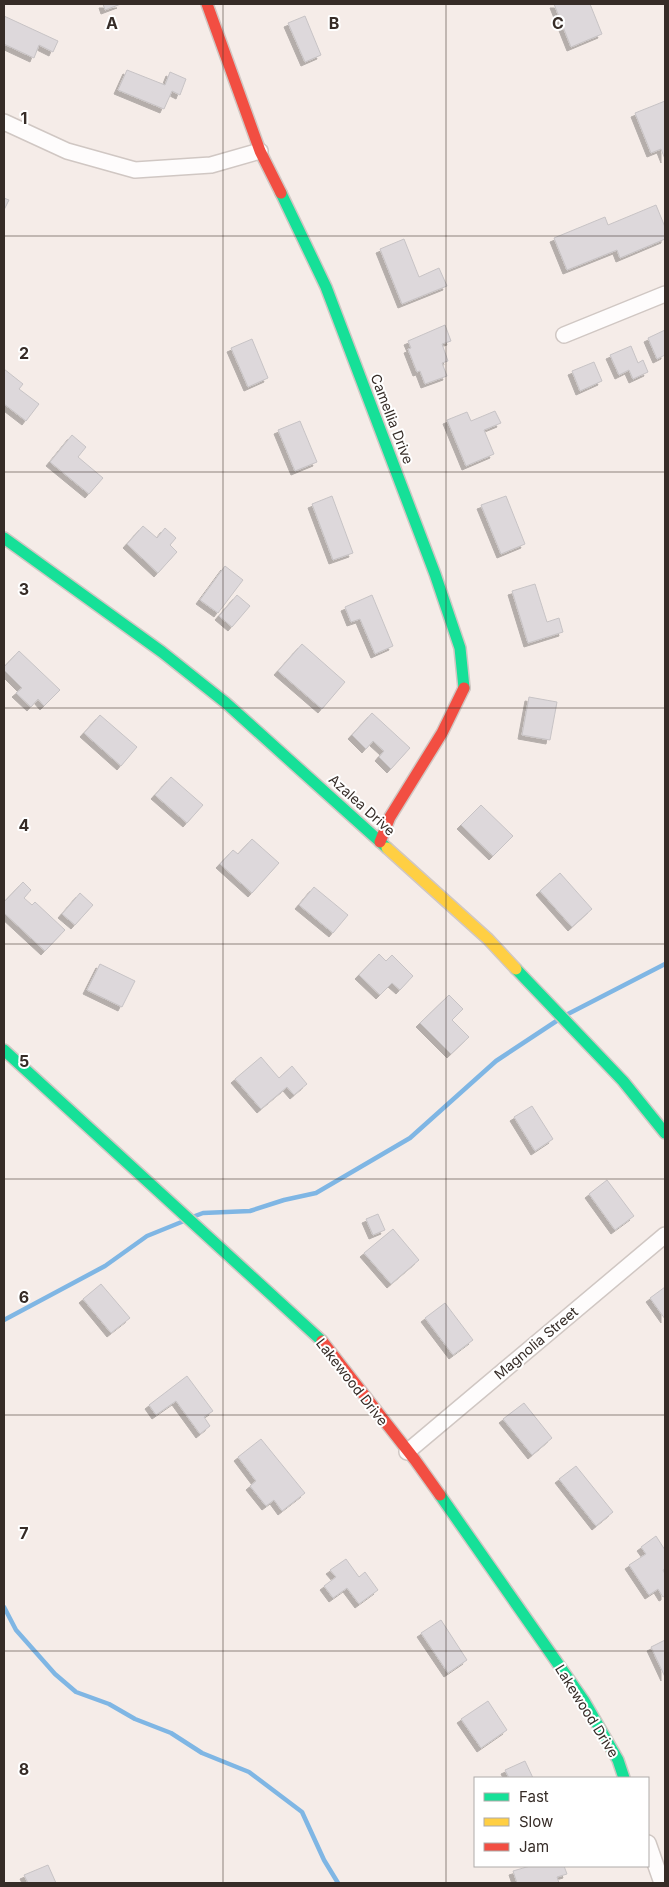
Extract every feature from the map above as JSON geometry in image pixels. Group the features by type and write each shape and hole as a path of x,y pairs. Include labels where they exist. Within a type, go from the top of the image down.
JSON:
{"street":[{"name":"Camellia Drive","path":"207,4 260,151 326,287 435,574 460,648 464,690 442,733 390,817 380,842"},
{"path":"4,122 67,151 135,170 211,165 260,151"},
{"path":"564,335 665,294"},
{"name":"Azalea Drive","path":"4,538 176,663 226,704 488,939 623,1080 665,1133"},
{"name":"Lakewood Drive","path":"4,1050 323,1342 407,1452 584,1701 618,1760 624,1777"},
{"name":"Magnolia Street","path":"407,1452 665,1235"},
{"path":"649,1846 662,1878"}],"building":[{"path":"103,4 121,4 105,10"},
{"path":"554,4 590,4 602,34 571,47"},
{"path":"4,16 58,41 53,52 39,45 34,58 4,44"},
{"path":"305,16 321,55 305,62 288,23"},
{"path":"127,70 165,85 170,72 186,79 180,95 172,91 164,109 118,90"},
{"path":"665,101 665,159 661,149 651,153 635,113"},
{"path":"4,198 9,200 4,210"},
{"path":"656,205 665,227 665,239 620,258 617,250 567,270 554,238 605,217 608,225"},
{"path":"404,239 419,277 439,268 447,286 402,304 380,249"},
{"path":"445,325 451,341 442,344 448,361 442,363 447,376 425,384 420,371 417,372 408,349 411,348 408,341"},
{"path":"665,330 665,355 657,359 648,338"},
{"path":"252,339 268,378 248,387 231,348"},
{"path":"631,346 638,363 643,360 648,372 633,379 629,370 619,375 610,355"},
{"path":"594,362 602,381 580,391 572,371"},
{"path":"4,369 23,384 19,389 39,404 26,421 4,404"},
{"path":"495,411 501,423 484,430 494,454 466,466 447,420 467,412 471,421"},
{"path":"300,421 317,462 295,471 278,430"},
{"path":"72,435 86,447 78,457 103,478 89,494 50,462"},
{"path":"332,496 353,553 333,560 312,504"},
{"path":"506,496 525,544 501,554 481,505"},
{"path":"143,526 157,538 165,528 176,538 170,545 177,552 158,573 127,544"},
{"path":"225,566 243,580 218,613 200,600"},
{"path":"535,584 547,622 559,618 563,632 528,643 512,591"},
{"path":"237,595 250,606 232,627 219,616"},
{"path":"372,595 393,646 375,654 360,619 351,622 345,607"},
{"path":"302,644 345,682 322,709 278,671"},
{"path":"19,651 60,690 44,706 38,699 31,707 16,693 22,688 4,670 4,667"},
{"path":"529,697 557,702 550,740 522,735"},
{"path":"372,713 410,748 391,769 379,757 384,751 373,741 366,749 352,735"},
{"path":"100,715 137,747 121,766 84,733"},
{"path":"171,777 203,805 187,823 155,795"},
{"path":"481,805 513,836 493,856 461,825"},
{"path":"252,839 279,863 252,893 220,864 233,850 238,854"},
{"path":"560,873 592,909 572,927 540,891"},
{"path":"23,882 31,890 24,898 32,905 35,902 65,930 45,951 4,913 4,902"},
{"path":"314,887 348,915 333,933 299,905"},
{"path":"80,893 93,905 75,925 62,914"},
{"path":"379,954 386,961 392,955 413,976 400,990 392,983 380,995 359,975"},
{"path":"100,964 135,981 122,1007 87,990"},
{"path":"449,995 463,1009 452,1020 469,1037 451,1054 420,1023"},
{"path":"261,1057 279,1078 292,1066 307,1084 294,1095 287,1087 261,1109 235,1079"},
{"path":"532,1106 553,1139 535,1151 514,1117"},
{"path":"607,1180 634,1216 615,1230 589,1194"},
{"path":"378,1214 385,1230 373,1235 366,1219"},
{"path":"393,1229 419,1260 391,1284 364,1253"},
{"path":"101,1284 130,1318 111,1333 83,1299"},
{"path":"665,1287 665,1319 650,1298"},
{"path":"445,1303 473,1340 453,1355 425,1318"},
{"path":"187,1376 213,1411 204,1417 210,1426 200,1434 176,1401 156,1415 149,1405"},
{"path":"524,1403 552,1438 532,1455 503,1419"},
{"path":"261,1439 305,1493 282,1511 274,1500 266,1506 250,1486 256,1481 238,1457"},
{"path":"576,1466 613,1512 596,1526 559,1479"},
{"path":"656,1536 665,1550 665,1569 663,1570 665,1574 665,1596 663,1597 658,1589 649,1595 629,1565 646,1554 641,1547"},
{"path":"346,1559 359,1577 365,1572 378,1590 359,1604 347,1588 333,1598 324,1586 336,1577 330,1570"},
{"path":"441,1620 467,1660 448,1673 421,1633"},
{"path":"665,1640 665,1677 651,1647"},
{"path":"488,1701 507,1730 481,1748 461,1719"},
{"path":"525,1761 533,1777 508,1777 505,1770"},
{"path":"48,1865 56,1883 28,1883 24,1875"},
{"path":"527,1867 564,1867 567,1874 557,1877 559,1883 517,1883 513,1871"}],"waterway":[{"path":"566,1015 665,964"},
{"path":"195,1216 203,1213 250,1211 284,1200 316,1193 410,1138 496,1061 558,1020"},
{"path":"4,1320 105,1266 147,1236 184,1221"},
{"path":"4,1607 16,1630 55,1674 76,1692 109,1704 135,1719 171,1733 202,1753 249,1772 302,1812 324,1860 338,1883"}],"traffic: fast":[{"path":"281,193 326,287 435,574 460,648 464,688"},
{"path":"4,538 162,652 226,703 387,848"},
{"path":"516,969 623,1081 665,1133"},
{"path":"4,1050 322,1341"},
{"path":"440,1495 584,1701 618,1760 624,1777"}],"traffic: slow":[{"path":"387,848 488,939 516,969"}],"traffic: jam":[{"path":"207,4 260,151 281,193"},
{"path":"380,842 390,817 442,733 464,688"},
{"path":"322,1341 440,1495"}]}
